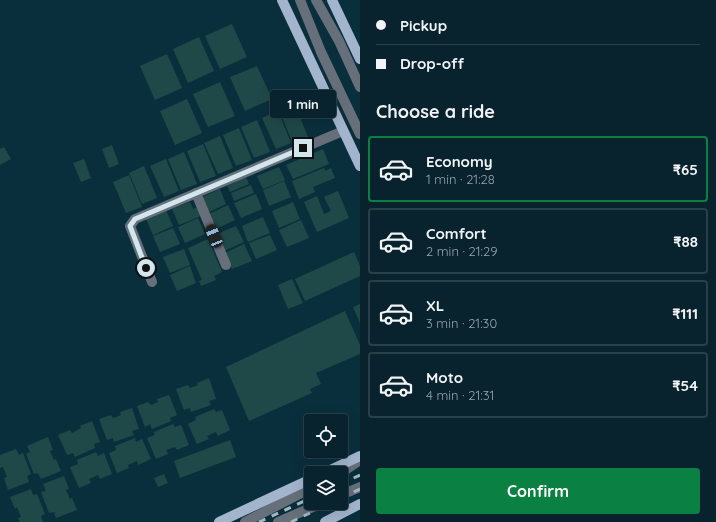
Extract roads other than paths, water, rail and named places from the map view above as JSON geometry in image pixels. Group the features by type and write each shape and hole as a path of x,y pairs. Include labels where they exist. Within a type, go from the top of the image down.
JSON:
{"main road":[{"path":"282,0 360,166"},
{"path":"332,0 360,59"},
{"path":"339,466 360,456"},
{"path":"219,522 304,482"},
{"path":"325,522 360,504"}],"street":[{"path":"300,0 321,52 360,134"},
{"path":"316,0 339,41 360,87"},
{"path":"152,282 130,226 135,219 344,131"},
{"path":"196,193 226,265"},
{"path":"348,468 360,460"},
{"path":"348,492 360,487"},
{"path":"245,522 304,492"},
{"path":"278,522 306,510"}],"railway":[{"path":"348,481 360,475"},
{"path":"348,495 360,489"},
{"path":"259,522 304,501"},
{"path":"291,522 316,510"}]}
